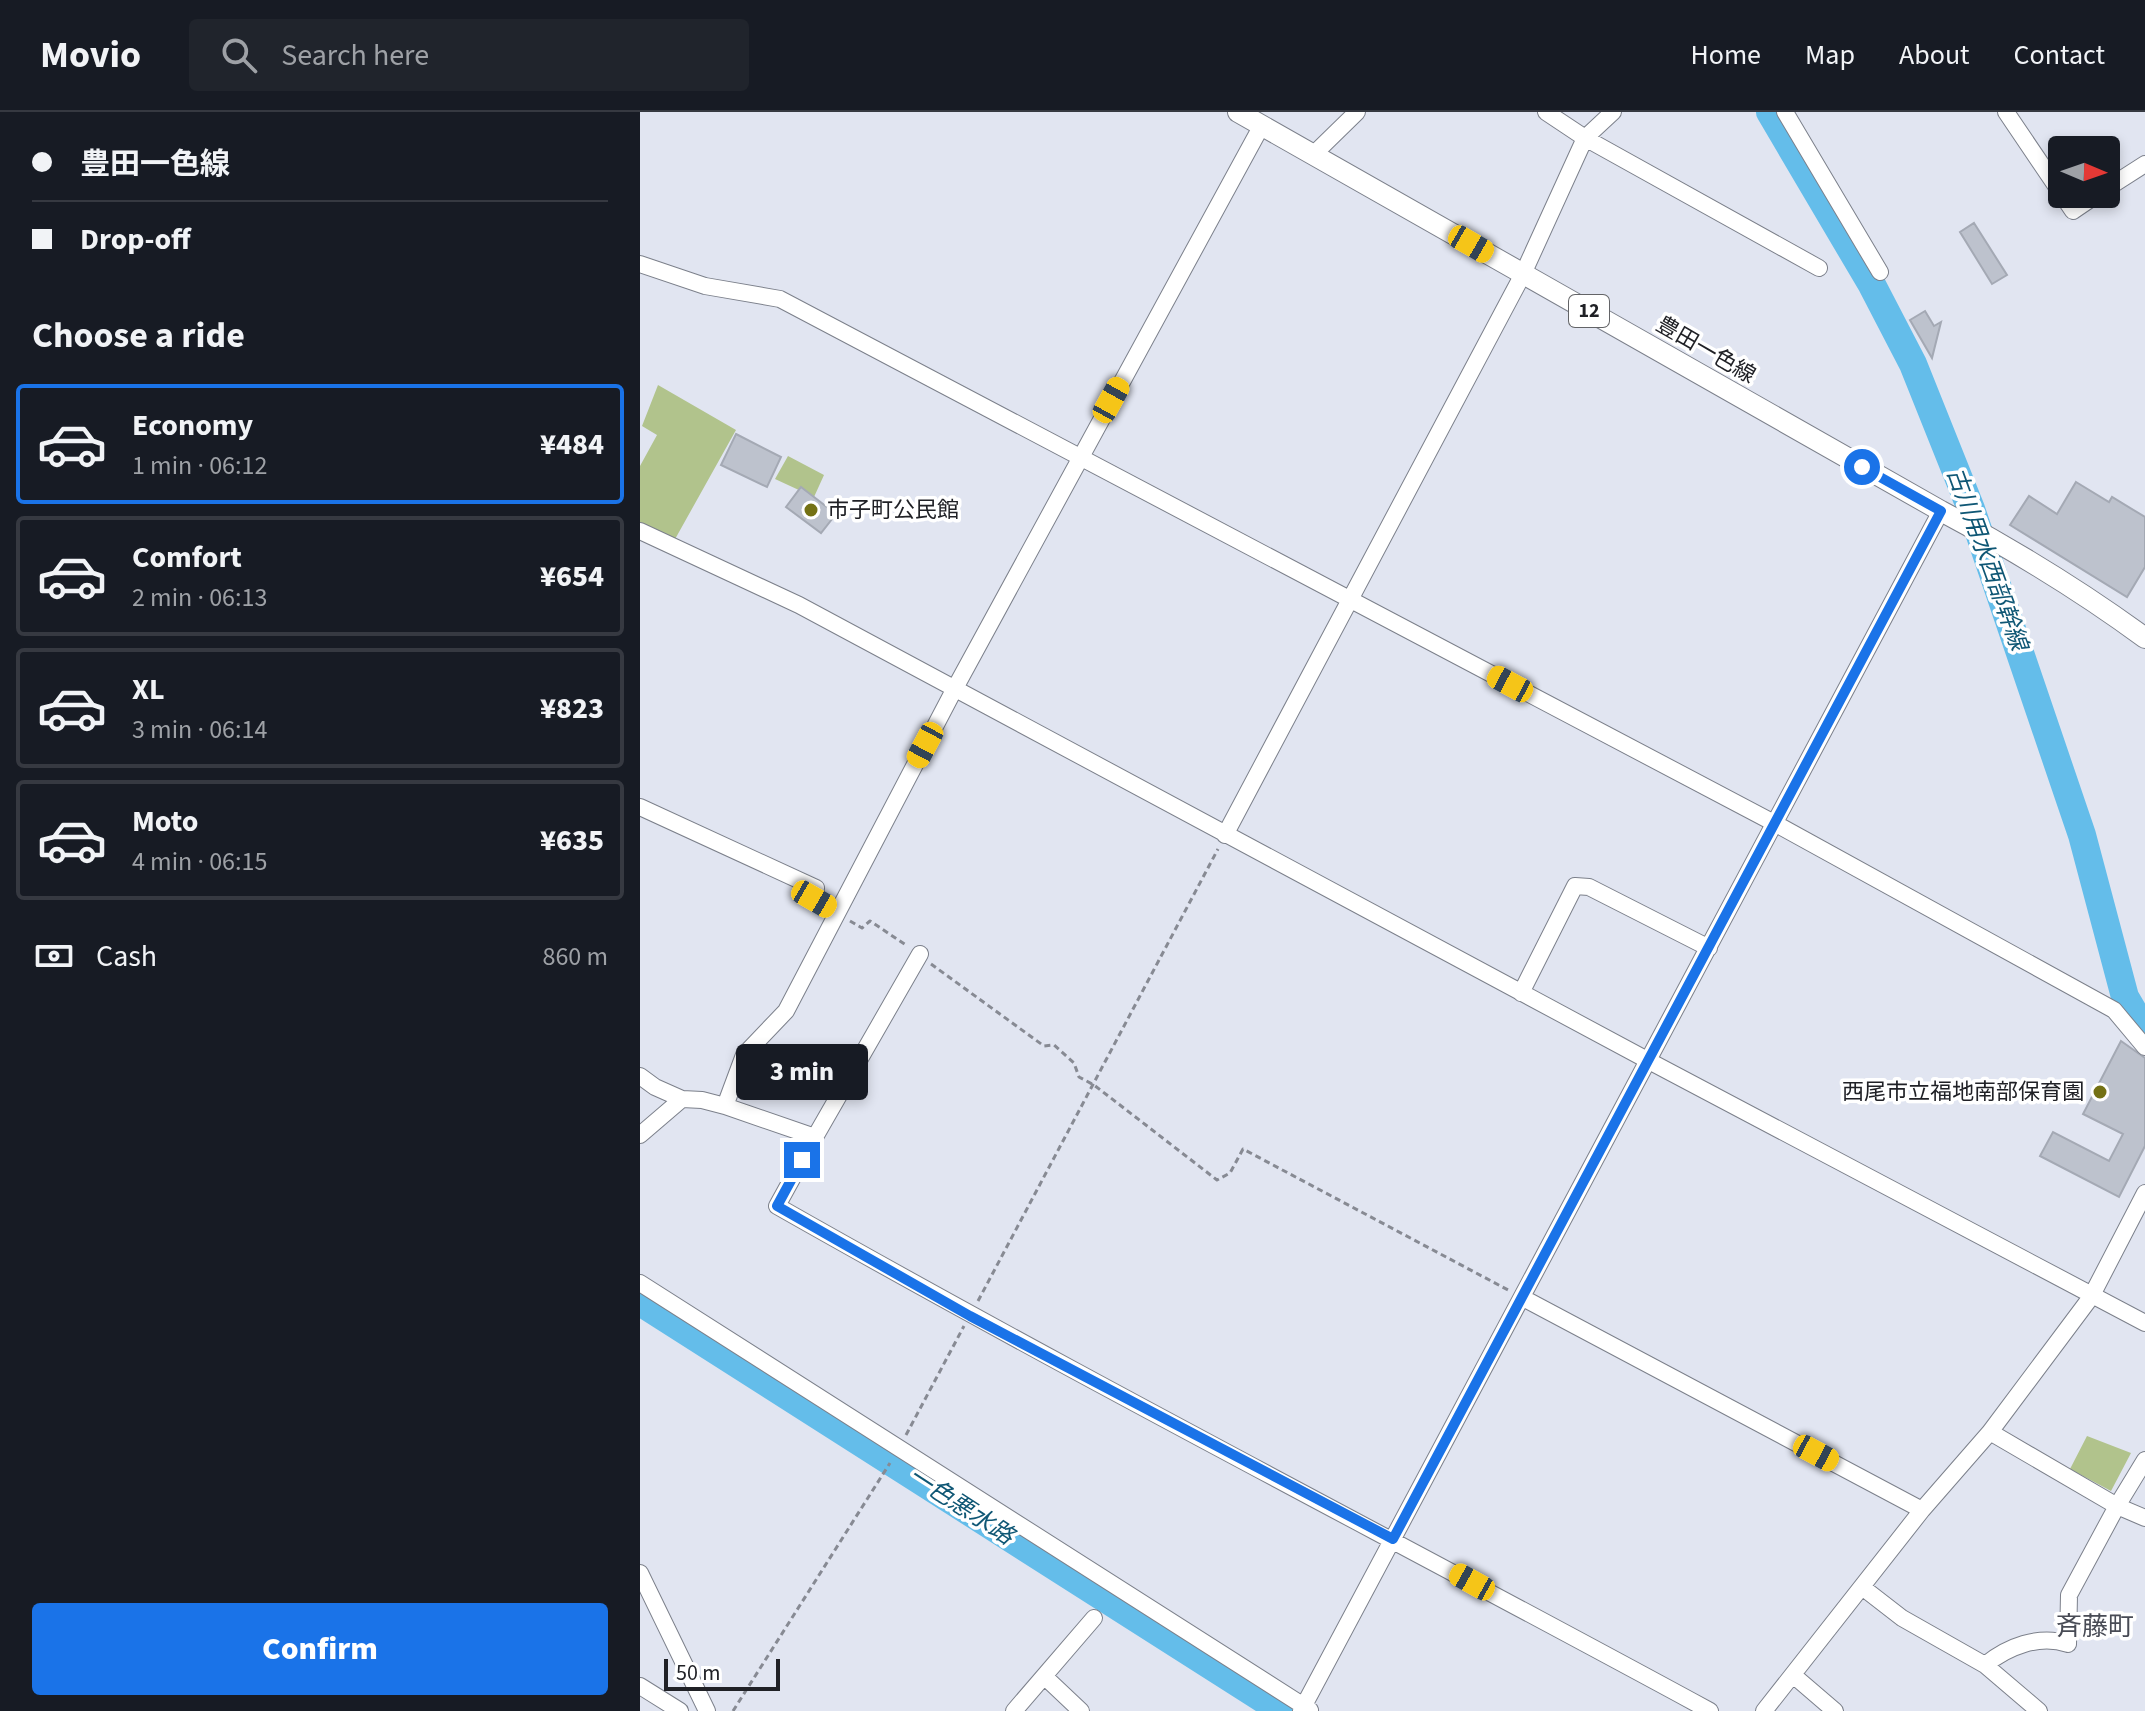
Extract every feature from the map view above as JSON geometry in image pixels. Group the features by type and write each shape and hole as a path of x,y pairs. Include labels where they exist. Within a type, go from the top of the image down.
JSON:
{"main road":[{"name":"豊田一色線","path":"1238,112 2015,551 2101,605 2145,638"}],"street":[{"path":"1314,154 1357,112"},
{"path":"1546,112 1585,138 1819,268"},
{"path":"1225,835 1523,274 1585,138 1613,112"},
{"path":"1785,112 1880,272"},
{"path":"2006,112 2048,174"},
{"path":"725,1106 744,1055 786,1011 954,690 1262,125"},
{"path":"2120,180 2145,164"},
{"path":"640,264 705,286 780,299 1776,824 2114,1010 2145,1047"},
{"path":"640,1283 1306,1709 1393,1539 1941,511"},
{"path":"640,531 799,605 1521,993 2145,1323"},
{"path":"640,807 816,888 814,899 836,912"},
{"path":"1521,993 1575,886 1589,887 1709,948"},
{"path":"920,954 777,1206 970,1316 1393,1539 1710,1711"},
{"path":"640,1076 655,1087 682,1099 725,1106 815,1137"},
{"path":"640,1135 682,1099"},
{"path":"1764,1711 1922,1510 1990,1432 2091,1297 2145,1193"},
{"path":"1523,1298 1922,1510"},
{"path":"1990,1432 2117,1506 2145,1518"},
{"path":"1985,1665 2001,1652 2021,1645 2054,1641 2068,1644 2069,1595 2145,1460"},
{"path":"640,1573 707,1711"},
{"path":"1862,1587 1902,1618 1985,1665 2039,1711"},
{"path":"1014,1711 1094,1618"},
{"path":"1793,1675 1835,1711"},
{"path":"1045,1677 1081,1711"},
{"path":"640,1686 680,1711"}],"path":[{"path":"733,1711 899,1449 1225,835"},
{"path":"836,912 862,928 870,921 1044,1046 1054,1045 1074,1063 1079,1077 1094,1085 1217,1180 1230,1173 1243,1149 1523,1298"}],"green space":[{"path":"658,385 736,430 674,541 640,526 640,466 657,435 642,426"},
{"path":"788,456 824,475 814,497 775,479"},
{"path":"2087,1436 2131,1453 2111,1491 2070,1469"}],"building":[{"path":"1974,223 2007,275 1992,284 1960,232"},
{"path":"1925,311 1934,326 1941,322 1932,358 1910,320"},
{"path":"736,434 781,457 767,487 721,465"},
{"path":"2076,482 2109,502 2112,497 2145,517 2145,567 2127,597 2010,525 2029,496 2057,514"},
{"name":"市子町公民館","path":"801,487 836,514 821,533 786,507"},
{"path":"2121,1041 2145,1058 2145,1146 2119,1197 2040,1156 2053,1132 2109,1161 2123,1134 2083,1114"}],"waterway":[{"name":"古川用水西部幹線","path":"1770,112 1872,285 1913,364 1971,509 2082,835 2125,997 2145,1031"},
{"name":"一色悪水路","path":"640,1302 1282,1711"}],"place":[{"name":"市子町公民館","path":"811,510"},
{"name":"西尾市立福地南部保育園","path":"2100,1092"}],"district":[{"name":"斉藤町","path":"2095,1626"}],"route":[{"path":"802,1160 777,1206 970,1316 1393,1539 1941,511 1862,467"}]}
